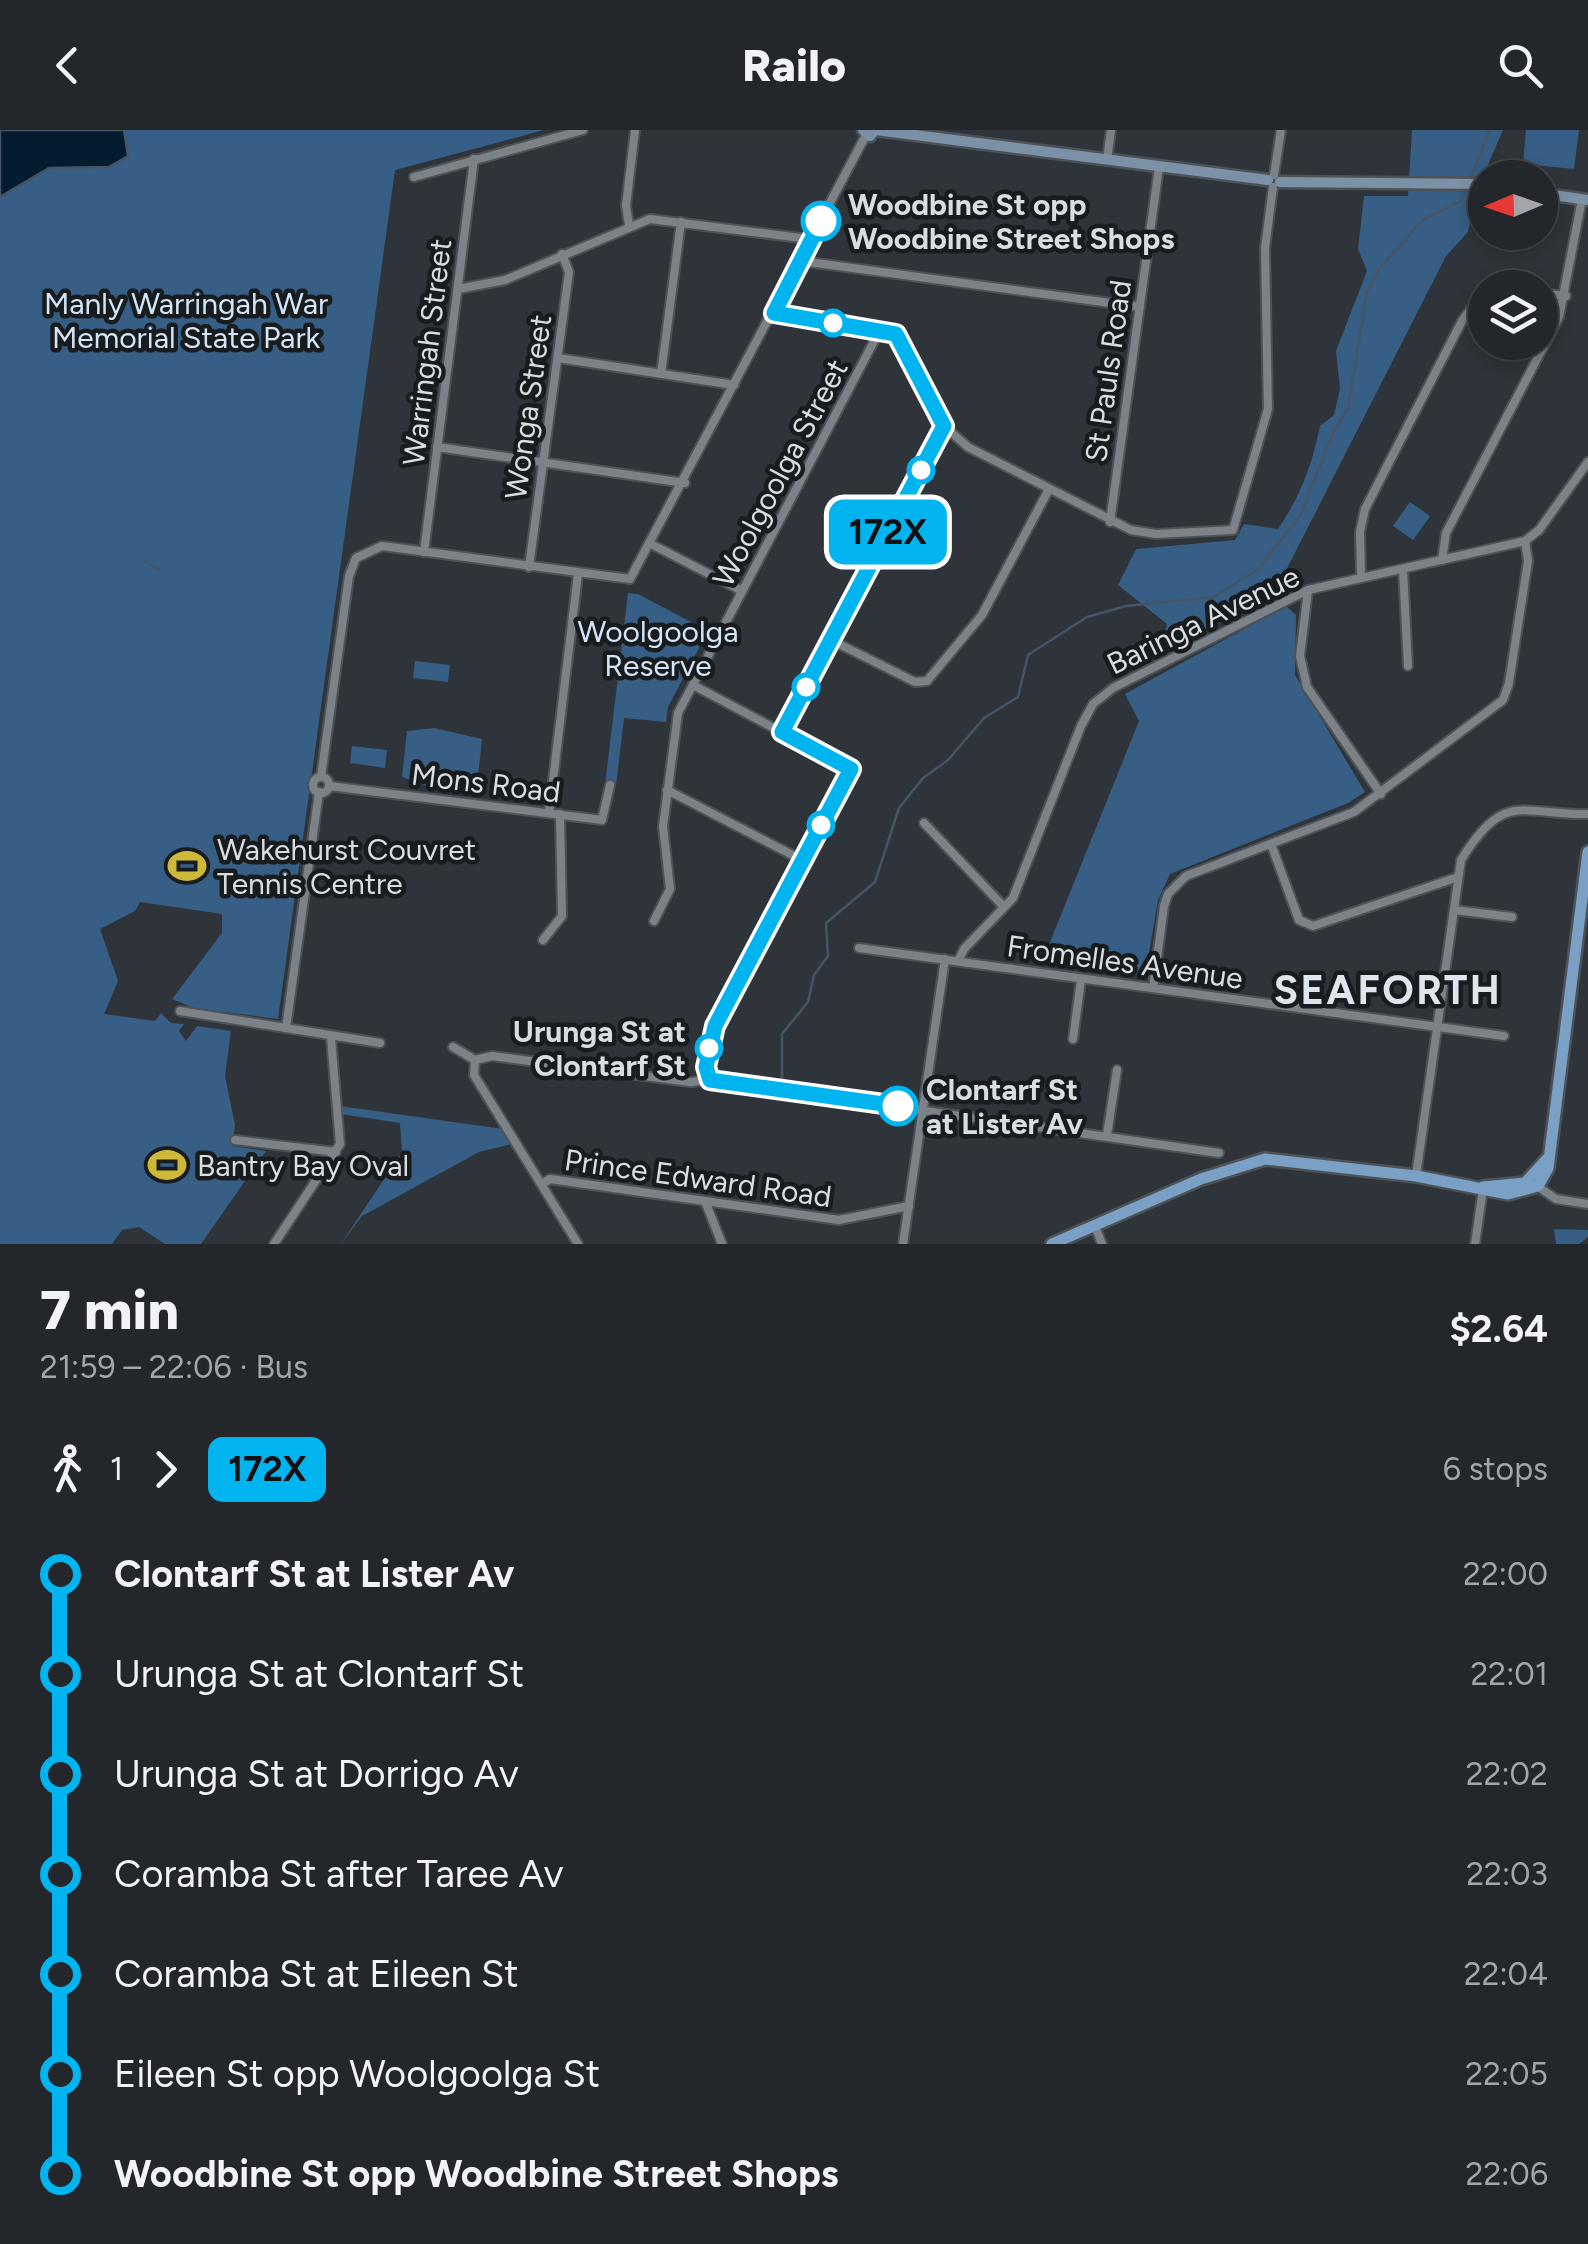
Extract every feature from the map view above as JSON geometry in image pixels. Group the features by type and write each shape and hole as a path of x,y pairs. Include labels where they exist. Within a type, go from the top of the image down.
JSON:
{"main road":[{"path":"1052,1244 1235,1166 1266,1159 1416,1176 1514,1194 1546,1176 1588,852"}],"street":[{"path":"414,177 583,130"},
{"path":"629,226 626,206 635,130"},
{"path":"1107,160 1111,130"},
{"path":"774,313 880,330 898,337 944,426 958,442 1110,522 1156,534 1233,530 1268,409 1265,248 1280,130"},
{"path":"319,792 313,786 322,777 351,566 367,550 382,546 630,578 652,544 870,131 1274,181 1468,183"},
{"name":"Warringah Street","path":"424,552 474,159"},
{"name":"St Pauls Road","path":"1110,522 1159,167"},
{"path":"1442,560 1446,533 1566,296 1585,200 1558,196"},
{"path":"458,289 505,280 650,219 801,238 809,243"},
{"path":"661,374 681,222"},
{"name":"Wonga Street","path":"529,567 569,272 562,254"},
{"path":"801,261 1140,308"},
{"path":"1558,295 1566,296"},
{"path":"1361,576 1360,532 1365,509 1468,313"},
{"name":"Woolgoolga Street","path":"654,921 670,889 664,826 672,734 693,684 880,330"},
{"path":"558,358 734,385"},
{"path":"782,732 944,426"},
{"path":"437,447 685,482"},
{"path":"1152,988 1164,906 1176,885 1200,869 1354,812 1502,700 1509,683 1528,560 1525,542 1539,530 1588,462"},
{"path":"831,640 922,682 933,676 982,615 1048,491"},
{"name":"Baringa Avenue","path":"958,961 964,949 1004,908 1020,882 1093,704 1113,688 1308,590 1525,542"},
{"path":"652,544 742,591"},
{"path":"1403,569 1408,666"},
{"path":"549,813 578,574"},
{"path":"1308,590 1302,672 1307,688 1380,794"},
{"path":"693,684 851,769 715,1026 706,1067 710,1080"},
{"path":"319,792 329,786 322,777"},
{"name":"Mons Road","path":"329,786 602,820 610,785"},
{"path":"667,790 802,860"},
{"path":"286,1028 319,792"},
{"path":"1416,1176 1458,878 1472,842 1508,810 1588,814"},
{"path":"543,940 562,916 560,814"},
{"path":"924,822 1004,908"},
{"path":"1271,844 1299,920 1313,926 1458,878"},
{"path":"1454,910 1512,918"},
{"name":"Fromelles Avenue","path":"858,948 1504,1036"},
{"path":"903,1244 945,959"},
{"path":"1072,1039 1081,980"},
{"path":"180,1012 380,1043"},
{"path":"274,1244 336,1152 342,1135 331,1038"},
{"path":"454,1047 475,1060 492,1056 690,1082 710,1080 1219,1153"},
{"path":"475,1060 474,1076 578,1244"},
{"path":"1107,1135 1117,1070"},
{"path":"235,1140 336,1152"},
{"name":"Prince Edward Road","path":"542,1184 550,1179 840,1220 908,1206"},
{"path":"1534,1183 1556,1199 1588,1204"},
{"path":"1475,1244 1483,1188"},
{"path":"706,1201 722,1244"},
{"path":"1095,1226 1102,1244"}],"green space":[{"name":"Manly Warringah War Memorial State Park","path":"0,130 544,130 395,170 278,1019 194,1008 172,999 222,933 222,914 140,902 135,911 100,929 118,981 104,1014 155,1021 161,1013 171,1023 184,1024 179,1031 186,1041 197,1026 231,1031 225,1076 235,1125 232,1146 266,1151 201,1244 165,1244 139,1227 122,1230 112,1244 0,1244"},
{"path":"1412,130 1503,130 1490,160 1468,160 1468,232 1446,256 1275,592 1158,656 1167,624 1118,585 1136,549 1235,540 1244,524 1278,529 1305,479 1320,426 1334,415 1340,389 1336,351 1367,271 1358,249 1364,196 1408,196"},
{"path":"1526,130 1579,130 1574,169 1558,167 1558,160 1523,160"},
{"path":"1410,502 1430,516 1413,540 1393,526"},
{"name":"Woolgoolga Reserve","path":"628,593 638,594 708,631 668,707 666,722 624,718 616,785 605,785"},
{"path":"1286,606 1296,615 1295,675 1365,792 1348,803 1170,874 1158,900 1145,976 1042,962 1139,721 1125,694"},
{"path":"415,661 450,665 448,682 413,678"},
{"path":"434,728 482,739 477,785 461,783 438,790 402,777 407,731"},
{"path":"352,746 387,750 385,768 350,763"},
{"path":"340,1106 503,1129 512,1144 479,1152 362,1216 341,1244 402,1152 400,1123 341,1114"},
{"path":"1554,1229 1588,1230 1588,1237 1579,1244 1556,1244"}],"shaded area":[{"path":"0,130 124,130 128,156 109,167 49,168 0,197"}],"waterway":[{"path":"1478,160 1490,130"},
{"path":"782,1079 782,1034 808,1002 814,975 828,956 826,923 875,882 899,808 923,778 948,760 984,718 1018,697 1028,655 1087,617 1126,606 1213,597 1257,570 1300,516 1333,433 1348,408 1367,291 1380,268 1424,219 1461,201 1467,188"},
{"path":"145,562 159,569"}],"bus line":[{"name":"172X","path":"821,221 774,313 896,334 944,426 782,732 851,769 715,1026 706,1067 710,1080 898,1106"}],"place":[{"name":"Woodbine St opp Woodbine Street Shops","path":"821,221"},
{"name":"Wakehurst Couvret Tennis Centre","path":"187,866"},
{"name":"Urunga St at Clontarf St","path":"709,1048"},
{"name":"Clontarf St at Lister Av","path":"898,1106"},
{"name":"Bantry Bay Oval","path":"167,1165"}],"district":[{"name":"SEAFORTH","path":"1388,990"}]}
